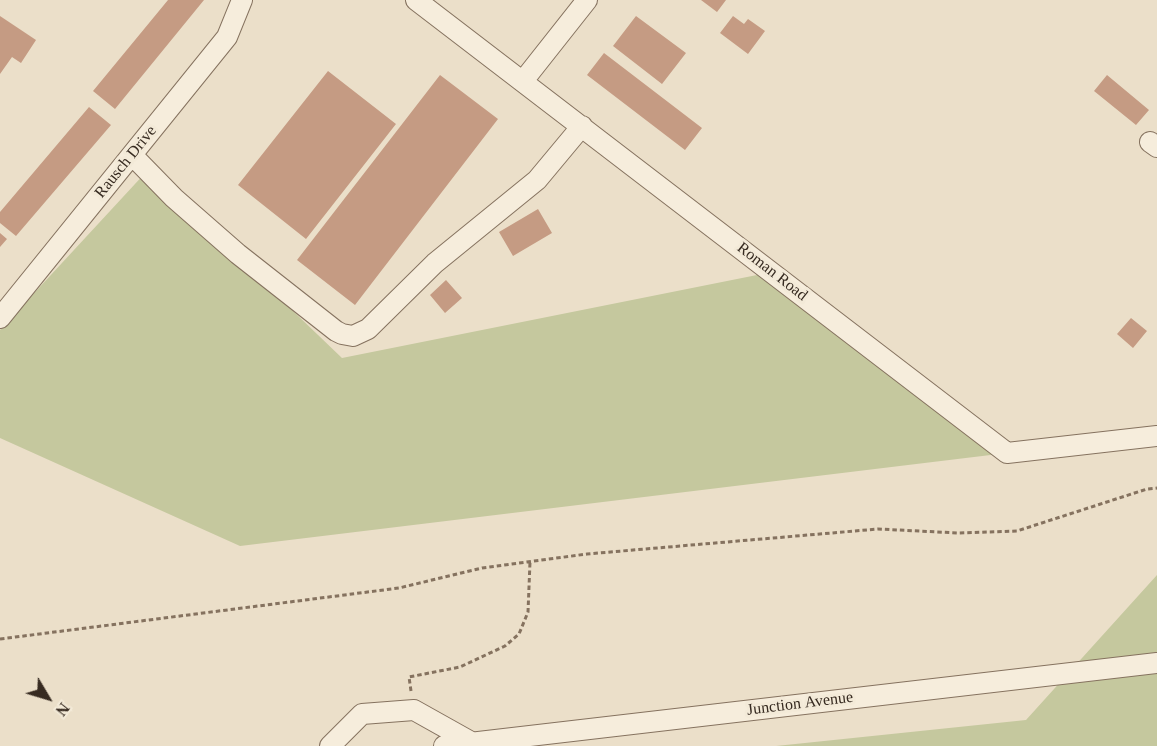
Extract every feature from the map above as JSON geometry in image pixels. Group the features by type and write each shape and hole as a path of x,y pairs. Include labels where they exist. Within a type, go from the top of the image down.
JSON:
{"street":[{"name":"Rausch Drive","path":"0,318 227,37 242,0"},
{"name":"Roman Road","path":"416,0 1007,453 1157,436"},
{"path":"523,81 587,0"},
{"path":"132,155 167,191 238,254 336,331 353,336 368,329 435,263 537,180 582,126"},
{"name":"Junction Avenue","path":"444,746 1157,663"},
{"path":"330,746 362,714 414,710 473,743"}],"path":[{"path":"0,639 399,588 482,568 587,554 878,529 959,533 1017,531 1137,492 1157,488"},
{"path":"414,710 409,677 460,667 505,646 519,634 528,612 530,562"}],"green space":[{"path":"147,171 342,358 772,272 1007,453 240,546 0,438 0,330"},
{"path":"1157,575 1157,746 776,746 1026,720"}],"building":[{"path":"168,0 204,0 115,109 93,91"},
{"path":"701,0 726,0 717,12"},
{"path":"0,16 36,40 21,63 12,57 0,74"},
{"path":"636,16 686,53 662,84 613,46"},
{"path":"733,16 744,24 748,19 765,31 748,54 720,33"},
{"path":"604,53 702,128 685,150 587,75"},
{"path":"328,71 396,124 306,239 238,185"},
{"path":"440,75 498,119 355,305 297,260"},
{"path":"1107,75 1149,110 1136,125 1094,91"},
{"path":"89,107 111,125 16,236 0,223 0,212"},
{"path":"538,209 552,233 513,256 499,232"},
{"path":"0,233 7,239 0,247"},
{"path":"446,280 462,298 445,313 430,295"},
{"path":"1131,318 1147,331 1133,348 1117,334"}]}
